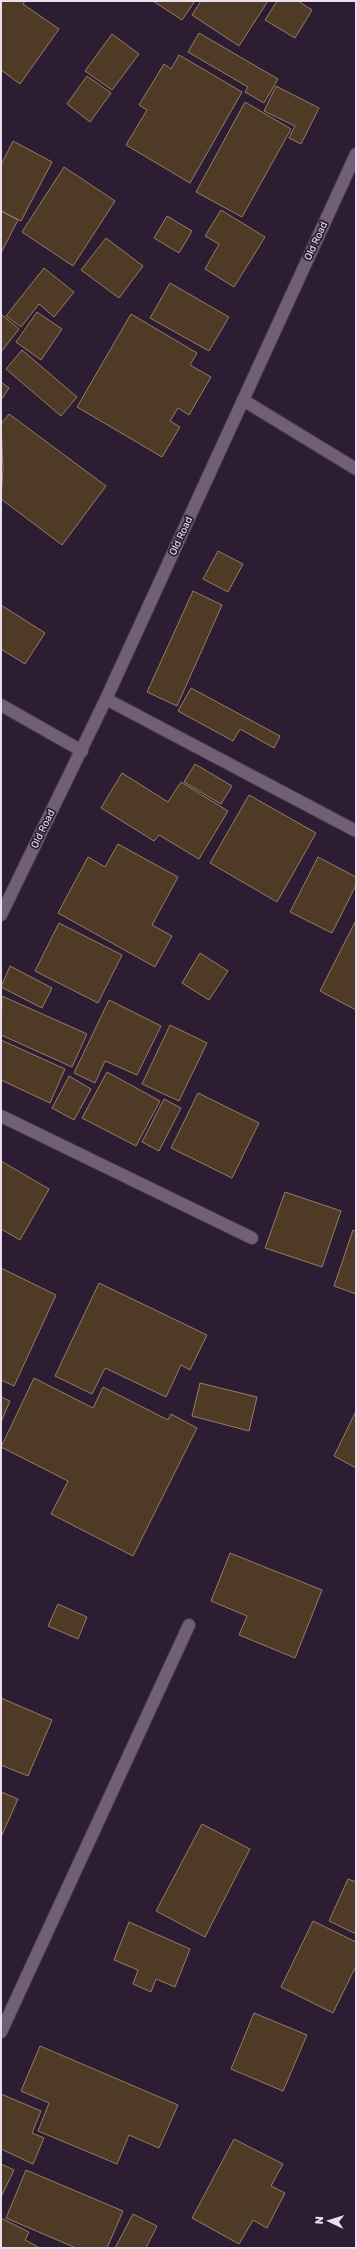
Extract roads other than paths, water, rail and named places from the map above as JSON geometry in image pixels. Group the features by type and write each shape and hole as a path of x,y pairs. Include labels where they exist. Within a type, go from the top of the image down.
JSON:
{"street":[{"name":"Old Road","path":"1,915 82,751 356,154"},
{"path":"243,400 356,470"},
{"path":"106,699 356,831"},
{"path":"1,705 82,751"},
{"path":"1,1116 252,1238"},
{"path":"1,2032 189,1625"}]}
